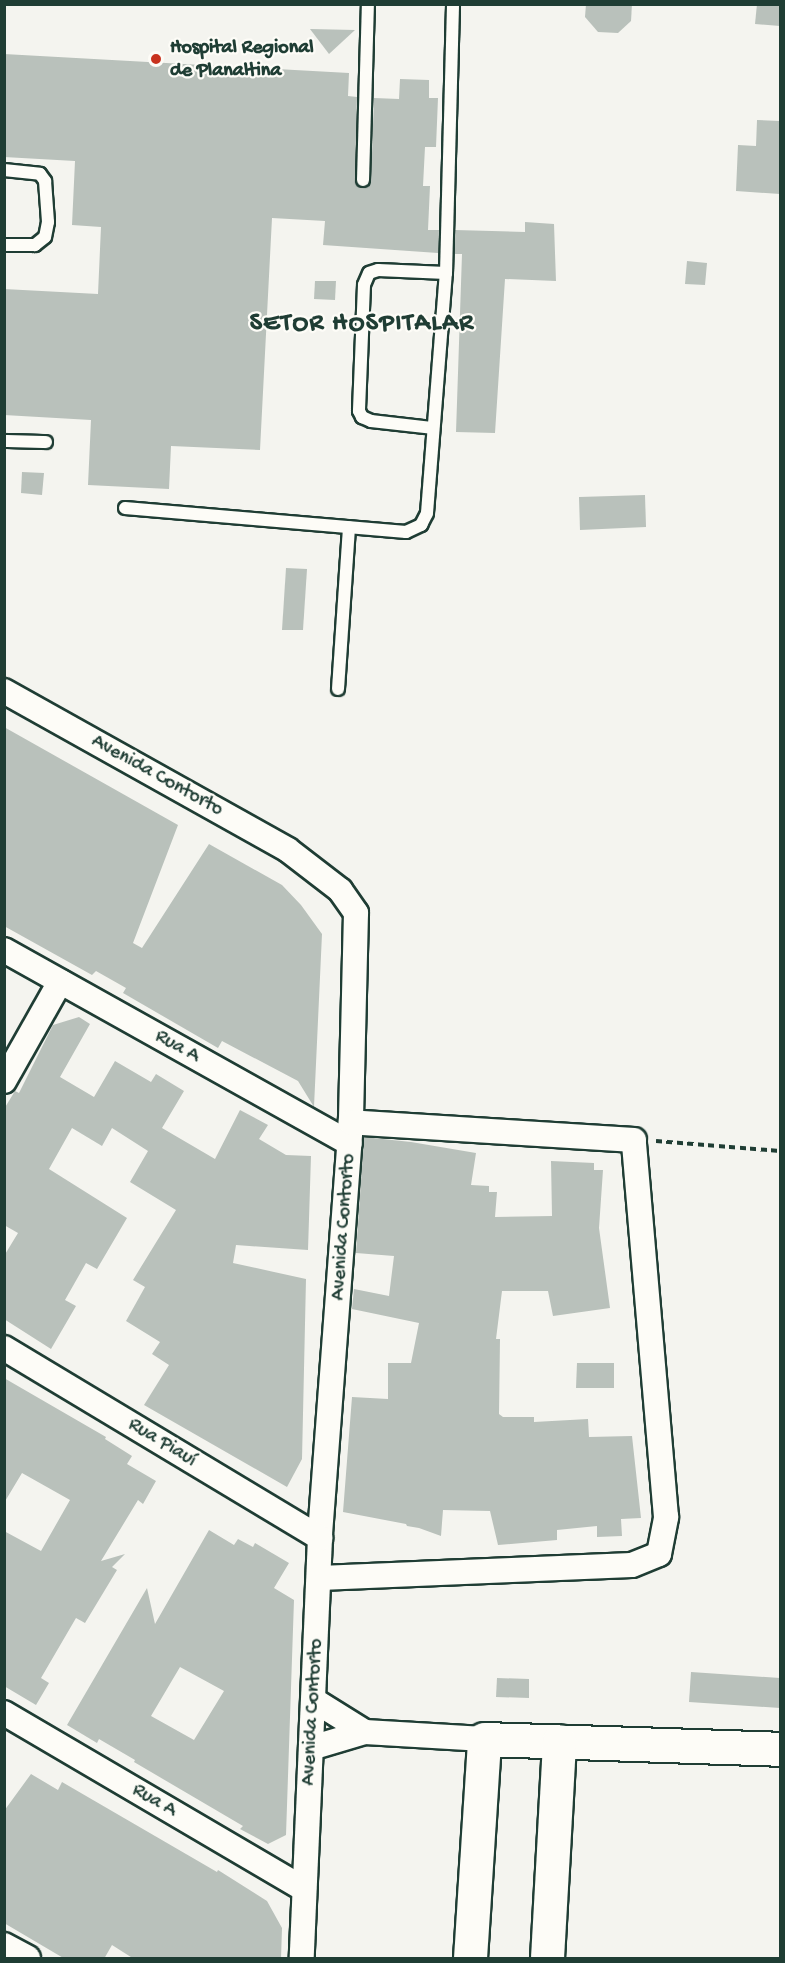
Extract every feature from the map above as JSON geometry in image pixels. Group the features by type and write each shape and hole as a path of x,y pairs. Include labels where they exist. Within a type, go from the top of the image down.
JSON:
{"main road":[{"path":"470,1959 484,1739 780,1749"},
{"path":"547,1959 559,1741"}],"street":[{"name":"Avenida Contorto","path":"4,691 288,850 340,890 356,913 351,1133 320,1538 315,1701 302,1959"},
{"name":"Rua A","path":"4,950 60,982 351,1133"},
{"path":"4,1081 60,982"},
{"path":"320,1578 632,1565 659,1554 666,1517 634,1140 351,1133"},
{"name":"Rua Piauí","path":"4,1348 320,1538"},
{"path":"315,1701 365,1732"},
{"name":"Rua A","path":"4,1713 304,1889"},
{"path":"311,1748 365,1732 484,1739"},
{"path":"4,1945 28,1959"}],"lane":[{"path":"363,180 368,4"},
{"path":"125,508 406,532 421,525 427,513 446,273 453,4"},
{"path":"4,170 40,174 45,181 48,222 45,237 35,245 4,245"},
{"path":"432,428 371,422 362,417 359,411 364,285 369,273 378,270 446,273"},
{"path":"4,441 46,442"},
{"path":"338,689 349,527"}],"path":[{"path":"634,1140 780,1151"}],"building":[{"path":"586,4 632,4 631,21 618,33 598,32 585,17"},
{"path":"757,4 780,4 780,26 755,24"},
{"path":"310,29 355,30 329,54"},
{"path":"4,54 349,73 348,96 357,97 355,180 362,188 367,187 371,180 374,98 399,99 400,79 429,80 429,98 438,98 436,147 425,147 423,186 430,186 428,230 439,230 438,253 323,245 325,221 272,218 260,450 171,446 169,489 88,485 91,420 4,415 4,289 98,294 101,227 72,225 75,161 4,157"},
{"path":"757,120 780,121 780,194 736,191 738,145 756,146"},
{"path":"525,222 554,224 556,281 505,279 495,433 456,432 462,254 455,254 455,230 525,232"},
{"path":"687,261 707,263 705,285 685,284"},
{"path":"315,281 336,281 335,300 314,299"},
{"path":"22,472 44,473 42,495 21,493"},
{"path":"645,495 646,527 580,530 579,497"},
{"path":"286,568 307,569 303,630 282,630"},
{"path":"4,727 178,825 133,943 142,948 209,844 282,885 301,905 322,934 314,1107 298,1081 222,1041 218,1048 123,993 126,988 96,971 92,975 4,926"},
{"path":"79,1017 90,1024 60,1077 94,1097 115,1061 151,1082 156,1074 184,1091 162,1128 215,1159 240,1110 268,1125 259,1139 286,1155 311,1156 308,1250 236,1245 233,1263 306,1279 302,1459 287,1487 144,1405 169,1365 152,1354 160,1342 126,1321 145,1287 133,1280 176,1210 130,1182 148,1151 112,1128 102,1146 72,1128 49,1169 127,1218 97,1269 86,1263 65,1300 76,1306 51,1349 4,1319 4,1256 18,1233 4,1225 4,1109 15,1091 19,1093 53,1025"},
{"path":"364,1137 476,1153 471,1185 489,1186 489,1192 497,1192 495,1217 552,1216 551,1161 594,1163 594,1170 603,1170 599,1228 610,1308 553,1316 548,1291 502,1291 496,1339 500,1339 499,1414 503,1417 534,1417 534,1422 588,1419 589,1437 632,1436 641,1518 621,1519 622,1536 597,1537 597,1526 557,1530 557,1540 498,1545 490,1511 443,1510 441,1536 406,1524 343,1512 352,1397 388,1399 388,1363 411,1363 419,1323 352,1309 354,1289 389,1296 394,1256 356,1253"},
{"path":"577,1363 614,1363 614,1388 576,1388"},
{"path":"4,1378 106,1437 105,1439 132,1456 127,1464 156,1481 143,1504 138,1500 101,1561 125,1554 112,1567 117,1570 85,1623 76,1618 41,1678 49,1683 36,1705 4,1686 4,1531 41,1551 70,1500 22,1473 4,1503"},
{"path":"209,1530 234,1545 238,1539 253,1547 255,1543 289,1563 274,1588 294,1600 286,1835 268,1844 240,1829 243,1826 134,1762 135,1760 99,1739 97,1743 67,1725 147,1588 155,1624","holes":["180,1667 224,1691 194,1740 151,1716"]},
{"path":"691,1672 780,1678 780,1708 689,1702"},
{"path":"497,1678 529,1679 529,1698 496,1697"},
{"path":"31,1774 58,1790 62,1782 217,1872 218,1870 267,1901 282,1928 281,1959 134,1959 112,1945 104,1959 65,1959 4,1923 4,1811"}],"place":[{"name":"Hospital Regional de Planaltina","path":"156,59"}],"district":[{"name":"SETOR HOSPITALAR","path":"362,325"}]}
